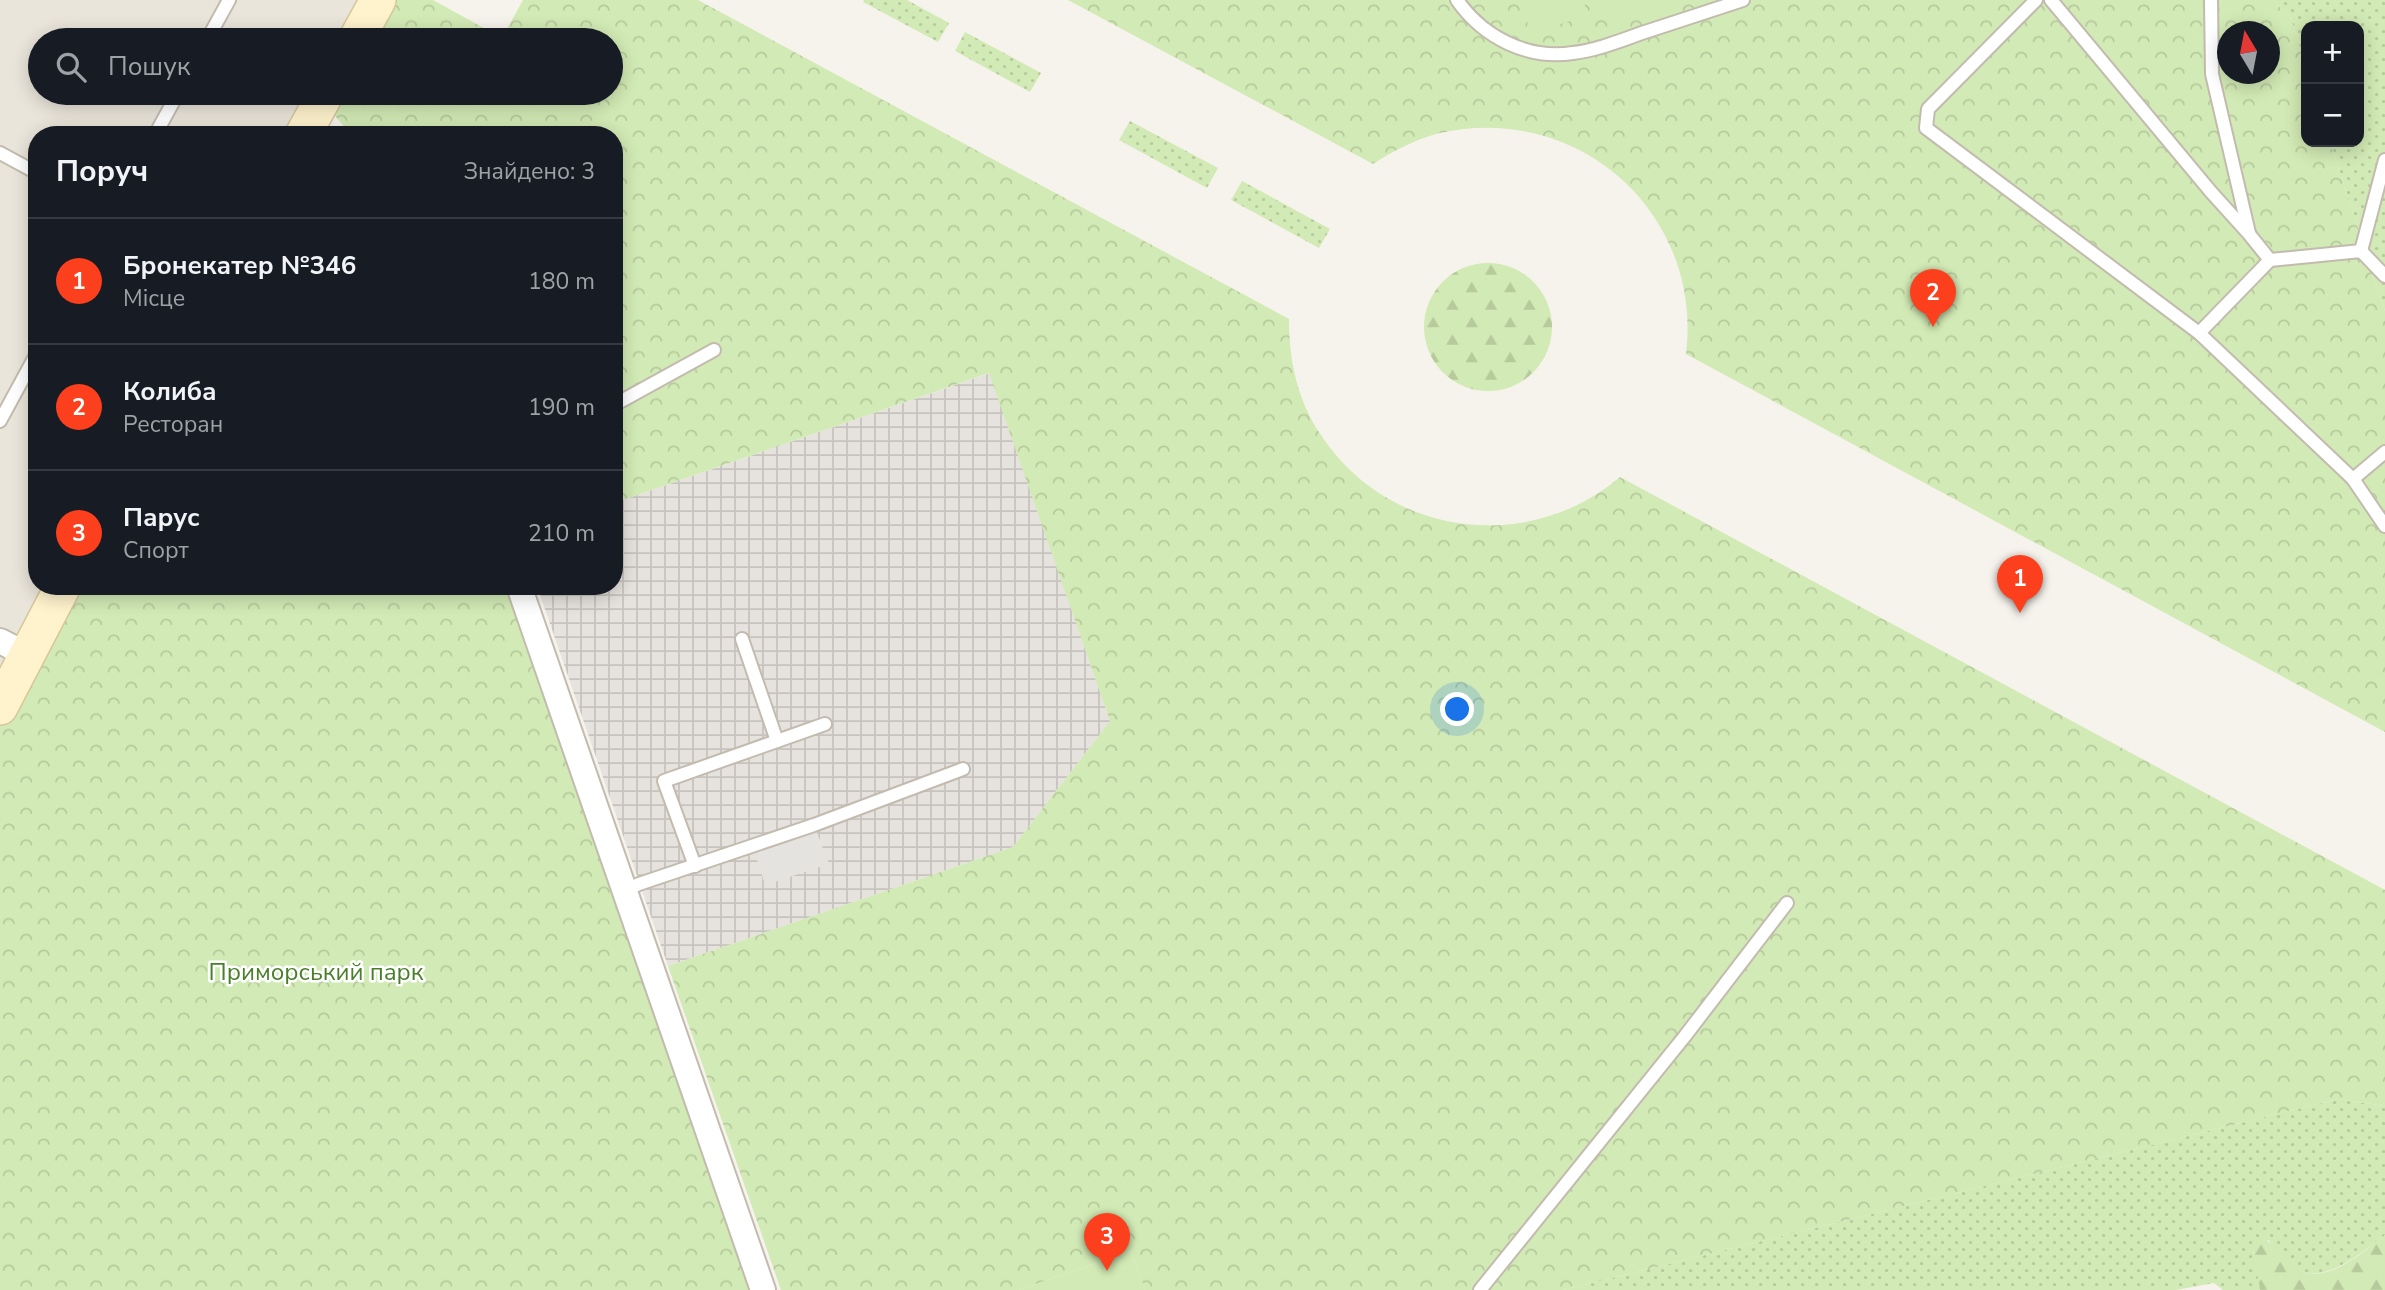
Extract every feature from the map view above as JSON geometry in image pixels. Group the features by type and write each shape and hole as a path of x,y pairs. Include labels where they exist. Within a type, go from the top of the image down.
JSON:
{"main road":[{"path":"363,28 378,0"},
{"path":"313,126 321,105"},
{"path":"0,707 13,648 56,595"}],"street":[{"path":"522,595 763,1290"}],"lane":[{"path":"214,28 229,0"},
{"path":"1457,0 1489,34 1520,49 1554,54 1588,50 1743,0"},
{"path":"2036,0 1928,109 1926,128 2199,333 2353,479 2385,526"},
{"path":"2051,0 2270,260"},
{"path":"2211,0 2212,74 2249,234"},
{"path":"160,126 171,105"},
{"path":"0,153 28,168"},
{"path":"2361,251 2385,160"},
{"path":"2199,333 2270,260 2361,251"},
{"path":"2361,251 2385,276"},
{"path":"623,400 714,350"},
{"path":"0,421 28,370"},
{"path":"2353,479 2385,452"},
{"path":"743,639 778,741"},
{"path":"695,866 664,780 825,724"},
{"path":"624,891 963,769"},
{"path":"1480,1290 1685,1036 1787,903"}],"shaded area":[{"path":"0,0 368,0 353,28 28,28 28,105 311,105 300,126 28,126 28,595 43,595 0,675"},
{"path":"990,373 1110,721 1013,847 668,966 540,595 623,595 623,500"},
{"path":"814,825 829,864 765,885 753,846"}],"green space":[{"path":"391,0 433,0 484,28 376,28"},
{"path":"523,0 698,0 1289,319 1296,379 1313,422 1349,469 1383,496 1421,514 1461,524 1503,525 1544,518 1583,502 1620,477 2385,890 2385,1106 2338,1099 1563,1290 1145,1290 1131,1251 1019,1290 781,1290 668,966 1013,847 1110,721 989,373 623,500 623,126 344,126 331,111 334,105 623,105 623,28 508,28"},
{"path":"907,0 949,23 938,42 863,2"},
{"path":"1068,0 2271,0 2290,16 2301,51 2301,147 2332,147 2385,311 2385,732 1686,354 1686,303 1674,256 1652,214 1622,179 1583,152 1539,135 1491,128 1440,133 1373,164"},
{"path":"1520,0 1583,0 1588,15 1531,34"},
{"path":"1605,0 1668,0 1671,8 1614,26"},
{"path":"2271,0 2385,0 2385,311 2332,147 2364,147 2364,21 2301,21 2301,51 2290,16"},
{"path":"965,32 1041,73 1030,92 955,51"},
{"path":"1130,121 1218,168 1207,188 1119,140"},
{"path":"1242,181 1330,229 1319,248 1231,200"},
{"path":"1488,263 1513,267 1534,281 1548,302 1552,327 1548,352 1534,373 1513,387 1488,391 1463,387 1442,373 1428,352 1424,327 1428,302 1442,281 1463,267"},
{"name":"Приморський парк","path":"67,595 520,595 761,1290 0,1290 0,720"},
{"path":"2338,1099 2385,1106 2385,1235 2343,1265 2318,1273 2307,1273 2296,1268 2268,1240 2253,1252 2260,1290 2223,1290 2214,1283 2176,1290 1563,1290"},
{"path":"2385,1235 2385,1290 2260,1290 2254,1261 2254,1243 2261,1239 2275,1246 2294,1266 2317,1274 2342,1266"},
{"path":"1131,1251 1145,1290 1019,1290"}],"place":[{"name":"Колиба","path":"1933,327"},
{"name":"Бронекатер №346","path":"2020,613"},
{"name":"Парус","path":"1107,1271"}]}
